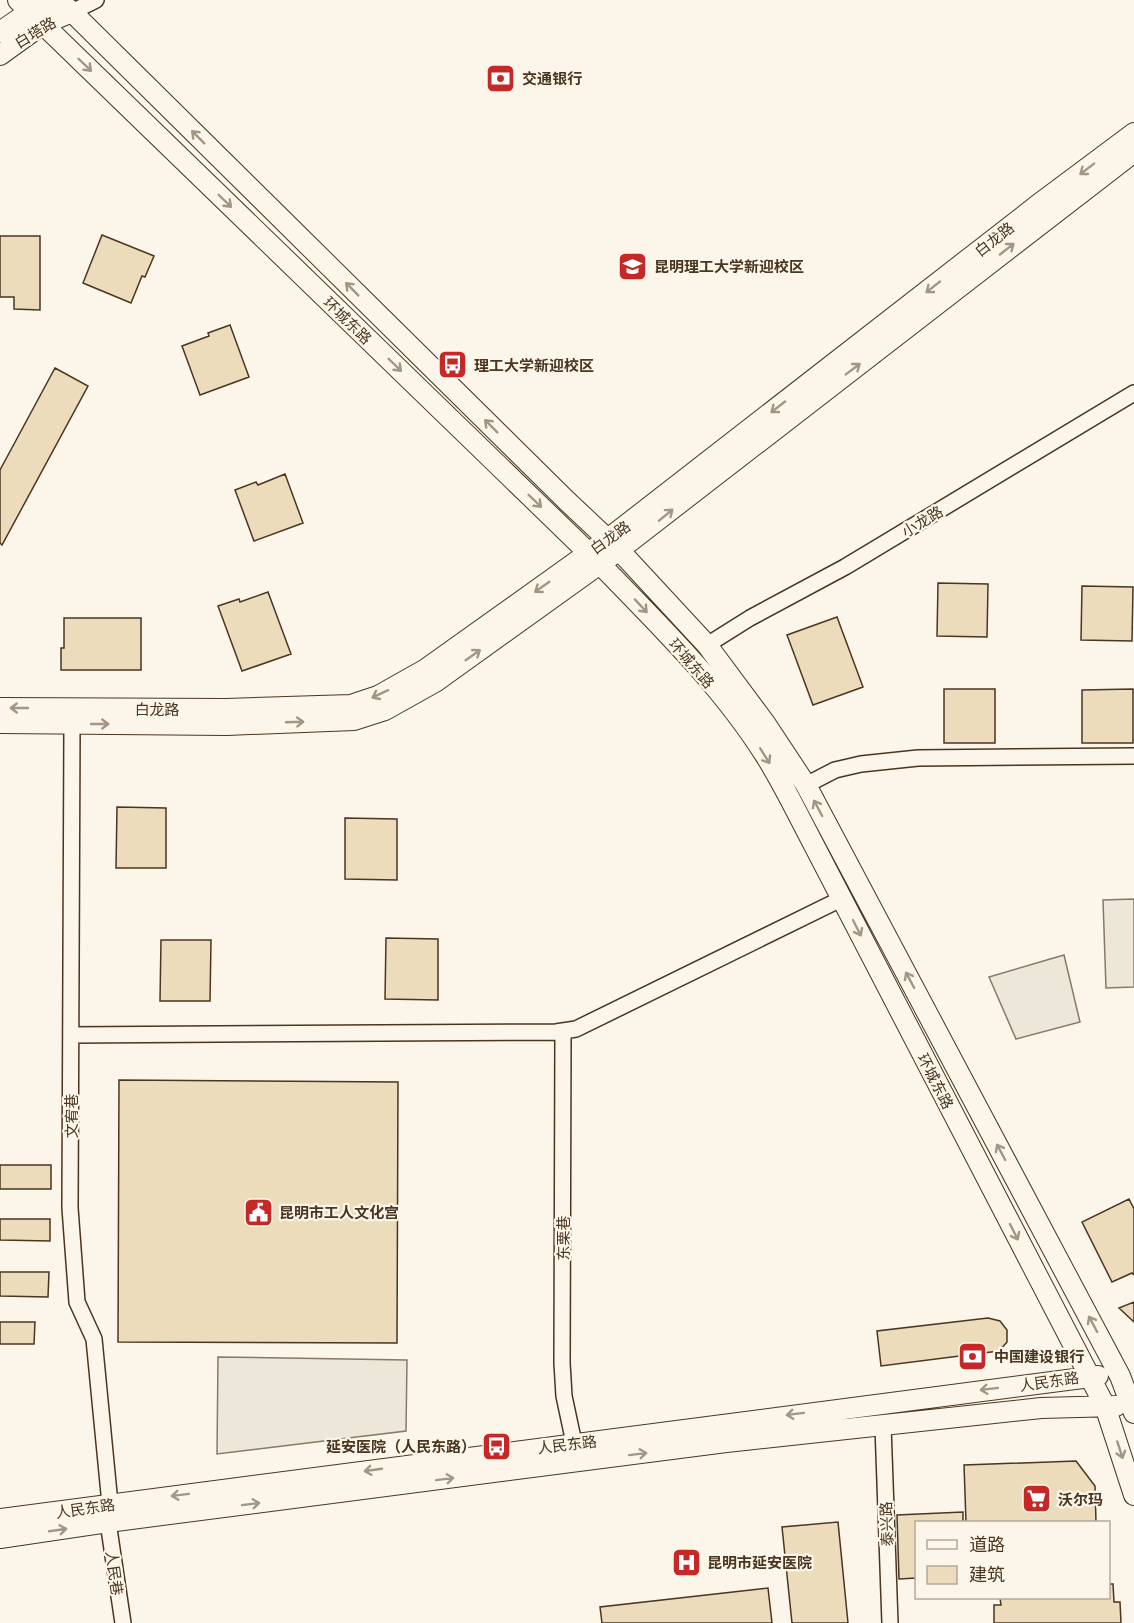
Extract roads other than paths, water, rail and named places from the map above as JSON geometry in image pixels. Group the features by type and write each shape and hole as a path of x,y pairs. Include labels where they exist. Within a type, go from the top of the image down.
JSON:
{"main road":[{"name":"白塔路","path":"0,32 30,12 62,4"},
{"name":"环城东路","path":"62,4 614,545 707,645 765,723 807,785 1127,1376 1133,1408"},
{"name":"白塔路","path":"0,55 30,12"},
{"name":"环城东路","path":"30,12 595,558 687,655 736,714 764,754 790,799 1105,1406 1134,1495"},
{"name":"白龙路","path":"614,545 1040,204 1134,134"},
{"name":"白龙路","path":"0,708 226,709 351,705 378,696 426,669 614,545 1134,152"},
{"name":"白龙路","path":"0,723 227,724 354,720 385,710 435,682 595,558"},
{"name":"人民东路","path":"0,1538 109,1513 574,1443 1088,1376 1127,1376"},
{"name":"人民东路","path":"0,1519 109,1513 1041,1408 1105,1406 1133,1408"}],"street":[{"path":"62,4 96,0"},
{"name":"小龙路","path":"707,645 750,618 845,567 1134,393"},
{"name":"文宥巷","path":"72,723 70,1208 77,1302 94,1339 109,1513"},
{"path":"807,785 835,770 918,758 1134,756"},
{"path":"71,1035 563,1031 576,1029 842,898"},
{"name":"东栗巷","path":"563,1031 562,1363 564,1396 574,1443"},
{"name":"泰兴路","path":"883,1426 890,1623"},
{"name":"人民巷","path":"109,1513 123,1623"}],"place":[{"name":"交通银行","path":"501,78"},
{"name":"昆明理工大学新迎校区","path":"633,266"},
{"name":"理工大学新迎校区","path":"453,365"},
{"name":"昆明市工人文化宫","path":"258,1212"},
{"name":"中国建设银行","path":"973,1356"},
{"name":"延安医院（人民东路）","path":"497,1446"},
{"name":"沃尔玛","path":"1037,1499"},
{"name":"昆明市延安医院","path":"686,1562"}]}
